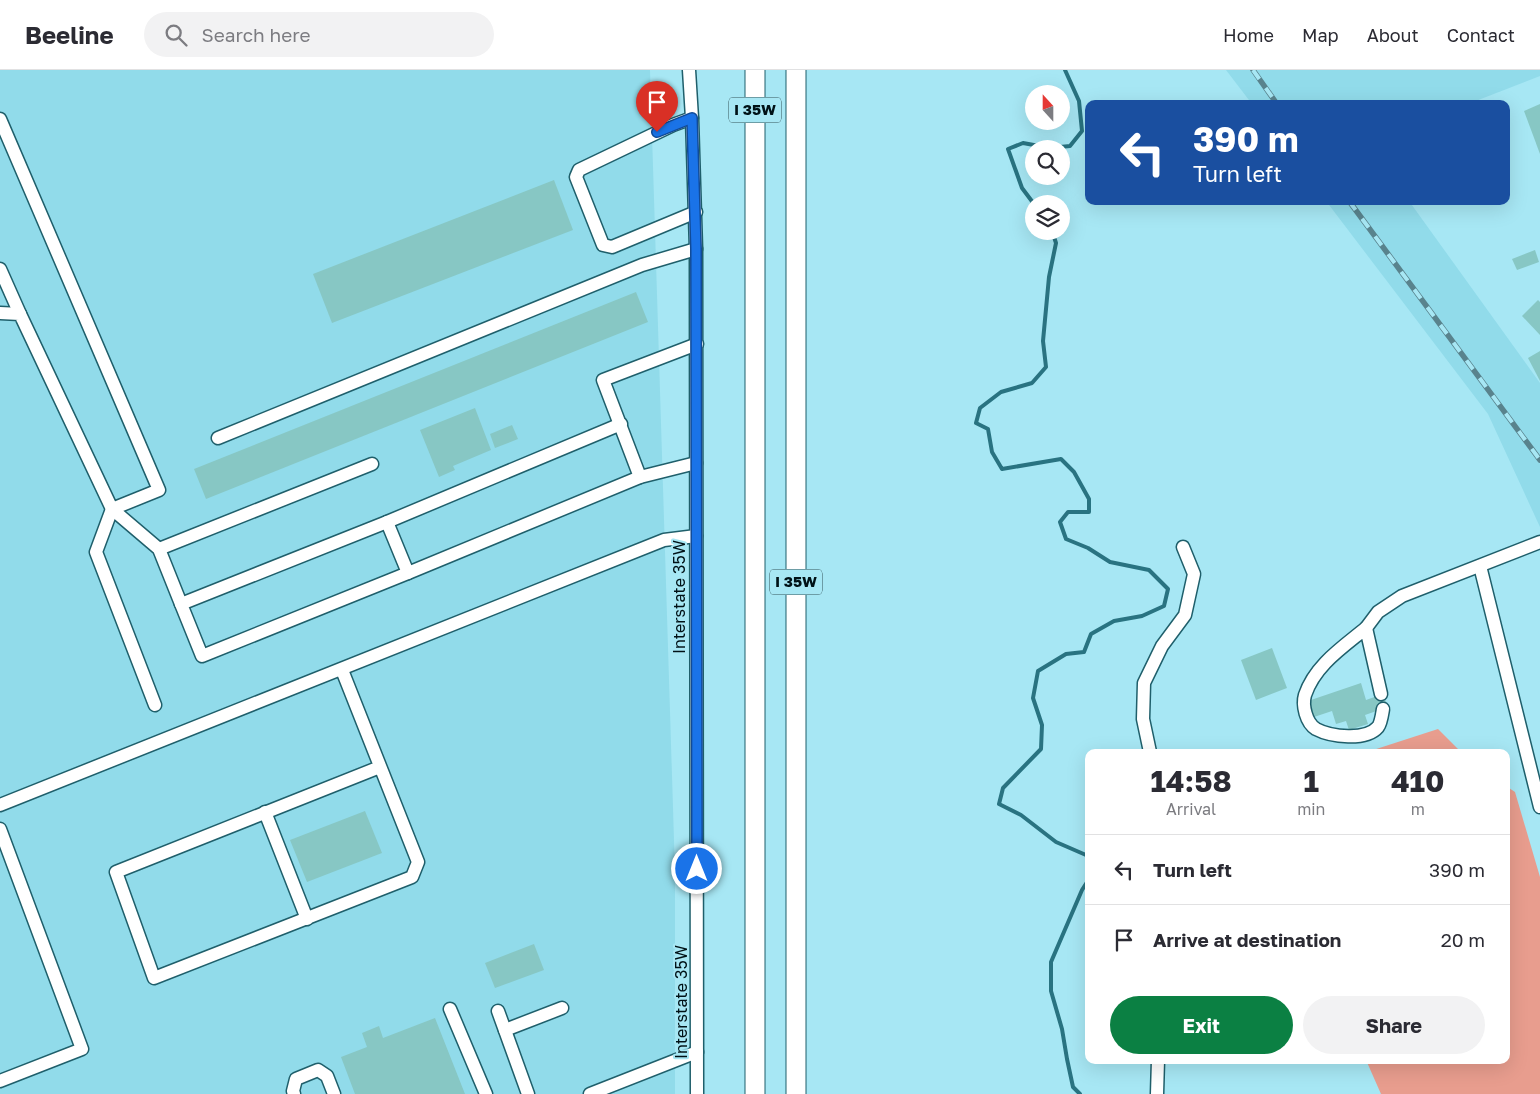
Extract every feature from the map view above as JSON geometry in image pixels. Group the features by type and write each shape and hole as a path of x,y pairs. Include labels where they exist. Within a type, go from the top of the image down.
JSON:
{"highway":[{"name":"I 35W","path":"755,70 755,1094"},
{"name":"I 35W","path":"796,70 796,1094"}],"street":[{"name":"Interstate 35W","path":"689,70 696,212 697,1094"},
{"path":"692,118 673,125 579,170 576,177 603,245 612,247 696,212"},
{"path":"0,120 158,490 112,509 96,552 155,705"},
{"path":"218,438 642,265 696,249"},
{"path":"0,269 112,509 159,549 202,656 408,574 640,477 696,463"},
{"path":"0,313 20,314"},
{"path":"640,477 603,380 696,344"},
{"path":"181,604 387,522 621,424"},
{"path":"159,549 372,464"},
{"path":"387,522 408,574"},
{"path":"0,806 664,540 696,536"},
{"path":"1383,709 1379,726 1373,731 1361,736 1330,734 1316,729 1310,724 1304,707 1305,696 1315,675 1326,661 1366,628 1378,612 1402,596 1540,542"},
{"path":"1149,749 1143,719 1144,683 1162,646 1185,615 1194,574 1183,546"},
{"path":"1480,566 1540,807"},
{"path":"1366,628 1382,694"},
{"path":"342,670 418,862 412,877 154,978 116,872 380,767"},
{"path":"265,812 306,919"},
{"path":"0,829 82,1049 0,1080"},
{"path":"450,1008 486,1094"},
{"path":"505,1030 562,1008"},
{"path":"498,1011 528,1094"},
{"path":"590,1094 697,1052"},
{"path":"1157,1094 1158,1064"},
{"path":"294,1094 292,1091 296,1079 318,1070 327,1076 334,1094"}],"shaded area":[{"path":"0,70 650,70 675,872 675,1094 0,1094"},
{"path":"1226,70 1540,70 1540,76 1478,100 1249,100"},
{"path":"1329,205 1412,205 1540,383 1540,527 1488,414"},
{"path":"1438,729 1458,749 1376,749"},
{"path":"1510,789 1515,792 1540,877 1540,1094 1381,1094 1368,1064 1510,1064"}],"building":[{"path":"1540,104 1540,154 1524,111"},
{"path":"554,180 573,230 332,323 313,274"},
{"path":"1535,250 1539,262 1517,270 1512,259"},
{"path":"636,292 648,322 206,499 194,469"},
{"path":"1538,300 1540,302 1540,335 1522,316"},
{"path":"1540,351 1540,381 1528,358"},
{"path":"475,408 491,450 453,466 455,470 439,477 420,430"},
{"path":"512,425 518,439 495,448 490,434"},
{"path":"1272,648 1287,688 1256,700 1241,660"},
{"path":"1361,683 1366,700 1383,694 1388,707 1365,715 1368,724 1349,730 1346,721 1336,724 1332,711 1314,717 1308,701"},
{"path":"365,811 382,853 307,882 290,840"},
{"path":"534,944 544,970 495,988 485,963"},
{"path":"435,1018 465,1094 355,1094 341,1057 367,1047 362,1033 379,1026 383,1038"}],"waterway":[{"path":"1027,195 1022,188 1008,149 1023,143 1050,148 1070,146 1082,131 1079,101 1065,70"},
{"path":"1055,240 1049,277 1043,341 1046,367 1032,383 1001,392 980,408 976,423 988,429 992,452 1002,469 1061,459 1074,472 1089,499 1089,512 1068,512 1060,522 1066,539 1088,548 1110,562 1149,570 1168,589 1164,606 1142,616 1114,621 1091,634 1084,652 1066,654 1038,671 1033,698 1042,725 1041,749 1003,788 999,804 1021,815 1056,842 1085,855"},
{"path":"1080,1094 1073,1087 1062,1029 1051,991 1051,962 1085,885"}],"railway":[{"path":"1253,70 1274,100"},
{"path":"1352,205 1540,460"}],"route":[{"path":"657,132 692,118 696,249 697,869"}]}
